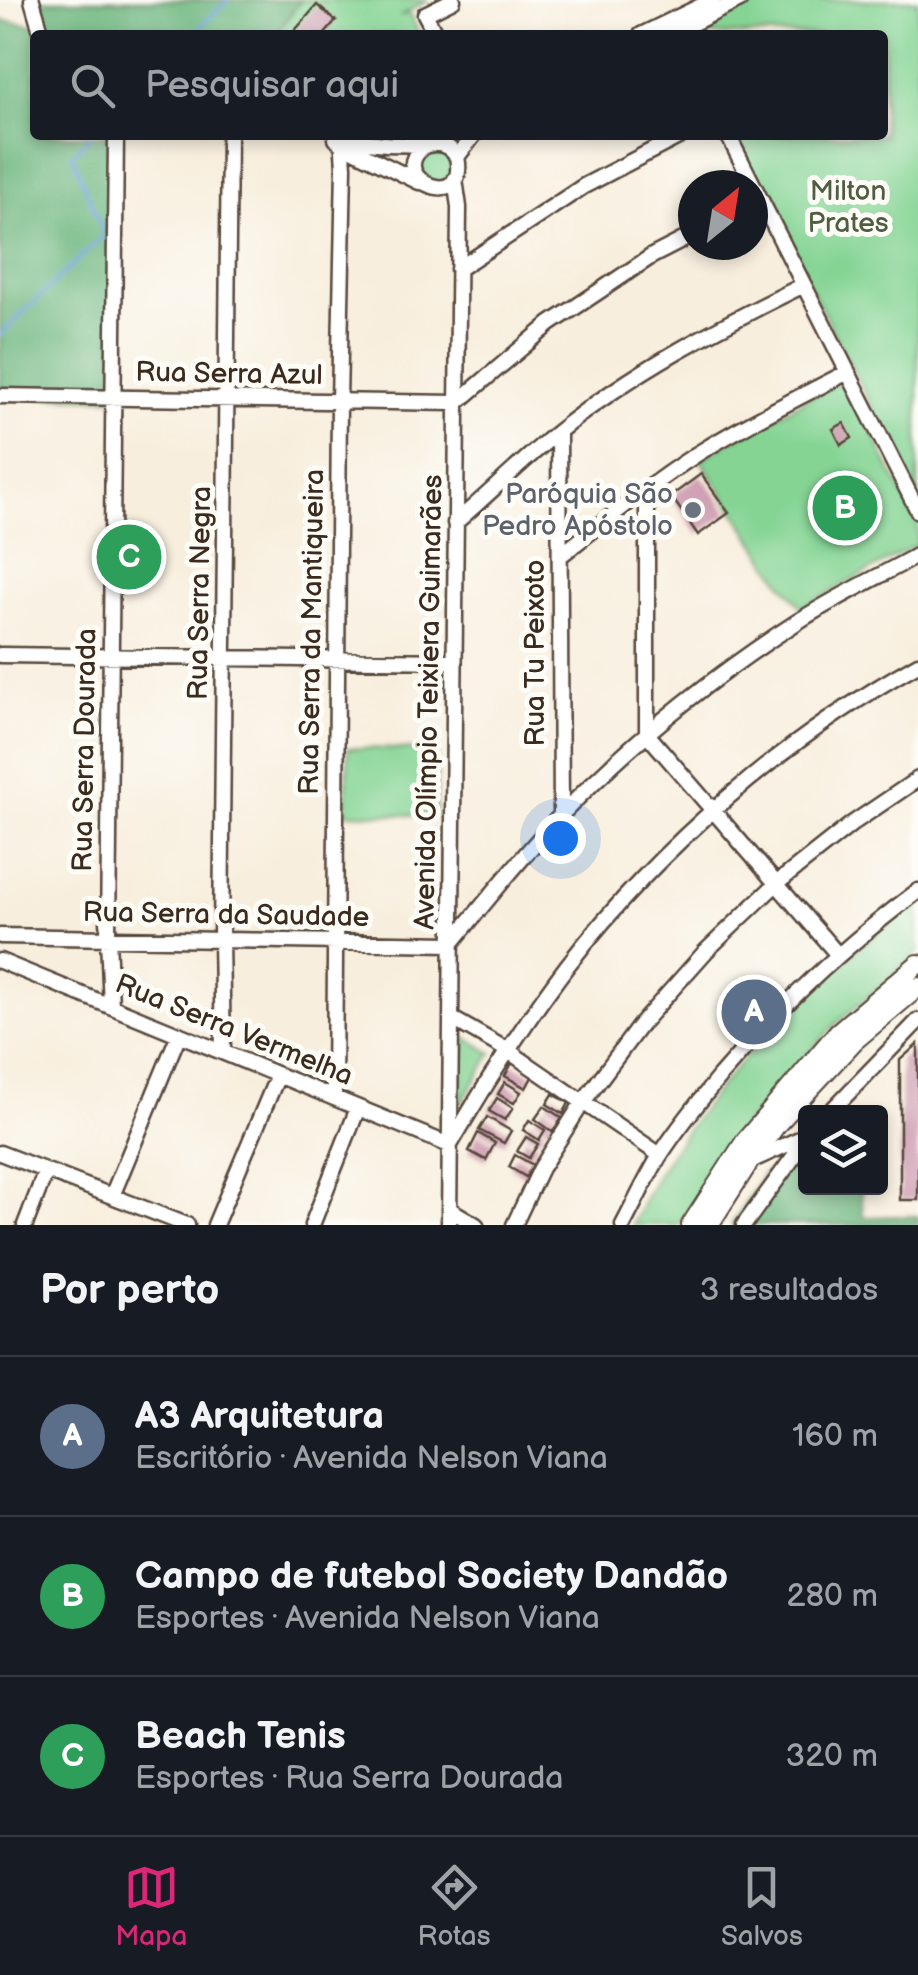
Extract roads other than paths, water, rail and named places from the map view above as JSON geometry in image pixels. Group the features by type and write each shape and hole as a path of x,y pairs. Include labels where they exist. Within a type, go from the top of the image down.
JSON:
{"main road":[{"path":"691,1225 746,1140 838,1032 918,964"},
{"path":"709,1225 777,1124 855,1040 918,988"}],"street":[{"path":"32,0 41,30"},
{"path":"433,30 425,14 453,0"},
{"path":"674,30 713,0"},
{"path":"675,30 740,0"},
{"name":"Rua Serra Dourada","path":"110,1006 116,140"},
{"name":"Rua Serra Negra","path":"222,1052 229,140"},
{"path":"341,141 388,144 428,145 442,144 448,146 458,157 459,168 455,179 437,188 425,185 416,174 415,160 422,148 428,145 436,140"},
{"path":"458,157 470,140"},
{"path":"458,269 584,186 672,140"},
{"path":"730,140 743,170"},
{"path":"341,141 458,207"},
{"name":"Rua Serra da Mantiqueira","path":"334,1098 344,167 341,141"},
{"name":"Avenida Olímpio Teixiera Guimarães","path":"449,1217 458,269 455,179"},
{"path":"768,221 918,512"},
{"path":"457,403 550,324 678,243"},
{"path":"456,523 560,431 636,375 718,326 804,285"},
{"path":"560,556 698,454 774,409 848,372"},
{"name":"Rua Serra Azul","path":"0,396 457,403"},
{"name":"Rua Tu Peixoto","path":"560,431 561,816"},
{"path":"647,488 647,734 838,955"},
{"path":"452,944 504,878 561,816 647,734 722,674 800,620 918,555"},
{"path":"0,655 454,662"},
{"path":"450,1145 507,1050 569,964 638,884 713,811 796,743 918,664"},
{"path":"514,1225 541,1168 583,1102 641,1024 706,951 776,884 853,823 918,779"},
{"path":"622,1225 660,1155 743,1050 838,955 918,892"},
{"name":"Rua Serra da Saudade","path":"0,936 452,944"},
{"name":"Rua Serra Vermelha","path":"0,961 450,1145"},
{"path":"451,1018 507,1050 660,1155"},
{"path":"837,1105 918,1021"},
{"path":"112,1196 179,1034"},
{"path":"215,1225 278,1075"},
{"path":"312,1225 358,1108"},
{"path":"749,1162 798,1141"},
{"path":"744,1225 798,1149"},
{"path":"0,1153 187,1225"},
{"path":"25,1225 46,1171"},
{"path":"449,1217 476,1225"}],"waterway":[{"path":"197,30 228,0"},
{"path":"86,140 72,155 104,234"},
{"path":"0,335 112,227"}],"place":[{"name":"Campo de futebol Society Dandão","path":"845,508"},
{"name":"Paróquia São Pedro Apóstolo","path":"693,510"},
{"name":"Beach Tenis","path":"129,557"},
{"name":"A3 Arquitetura","path":"754,1012"}],"park label":[{"name":"Milton Prates","path":"848,207"}]}
